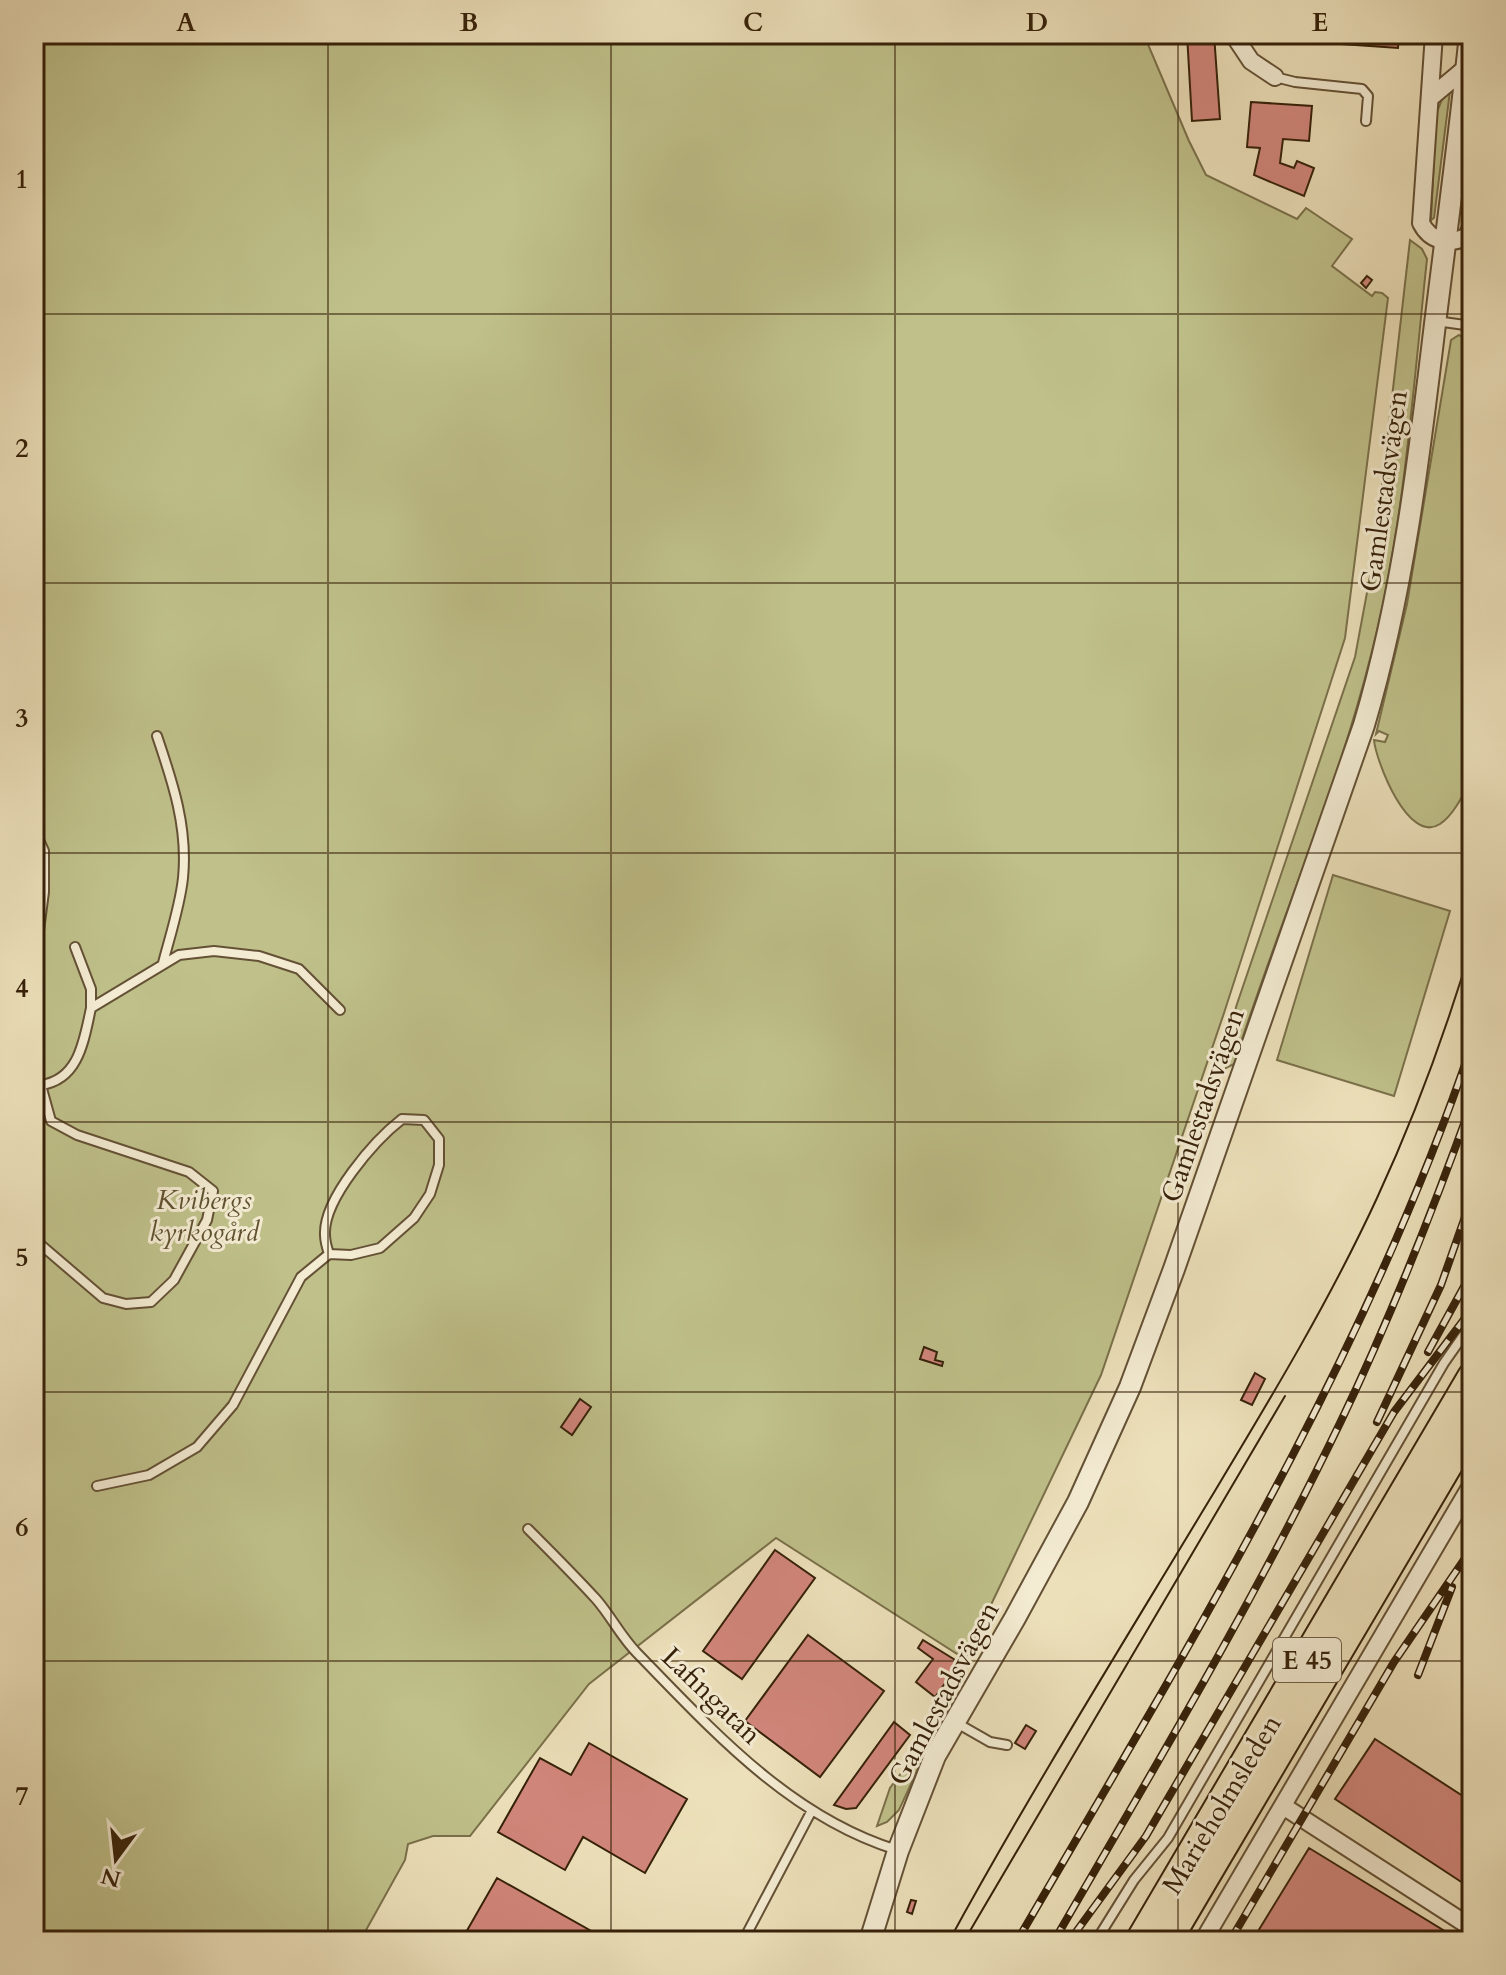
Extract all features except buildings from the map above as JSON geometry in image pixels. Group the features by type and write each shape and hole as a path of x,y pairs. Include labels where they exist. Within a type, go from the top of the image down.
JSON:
{"highway":[{"name":"Marieholmsleden","path":"1140,1941 1472,1377"},
{"name":"Marieholmsleden","path":"1167,1941 1472,1424"}],"street":[{"path":"1233,34 1251,61 1275,77"},
{"path":"1434,34 1421,223 1431,236 1446,242 1466,237 1472,227"},
{"name":"Gamlestadsvägen","path":"870,1941 898,1851 929,1770 1078,1502 1130,1387 1356,751 1381,670 1394,610 1446,242 1463,183 1470,34"},
{"path":"1430,98 1467,67"},
{"path":"1203,1941 1472,1484"},
{"path":"1283,1806 1472,1928"}],"lane":[{"path":"1275,77 1362,89 1368,96 1366,121"},
{"path":"1435,320 1472,326"},
{"path":"157,736 175,787 185,838 183,880 163,963"},
{"path":"34,829 44,851 44,892 34,969"},
{"path":"34,1239 103,1298 126,1304 151,1302 174,1280 207,1220 213,1191 189,1172 77,1135 51,1121 38,1082 55,1083 68,1073 82,1047 91,1008 91,989 75,947"},
{"path":"91,1008 179,955 214,951 259,956 299,969 340,1010"},
{"path":"97,1486 149,1475 197,1447 233,1405 301,1277 329,1254 351,1255 380,1248 414,1218 430,1194 439,1165 439,1139 424,1120 402,1119 352,1170 331,1210 324,1233 329,1254"},
{"path":"1096,1941 1134,1880 1168,1838 1444,1363 1472,1323"},
{"name":"Lafingatan","path":"528,1529 598,1601 637,1653 775,1785 811,1812 845,1831 898,1851"},
{"path":"954,1722 990,1742 1007,1745"},
{"path":"743,1941 811,1812"}],"green space":[{"name":"Kvibergs kyrkogård","path":"34,34 1138,34 1147,42 1206,175 1297,219 1306,208 1352,239 1332,266 1372,296 1375,292 1388,298 1345,638 1224,1013 1101,1375 965,1659 776,1538 589,1684 470,1836 433,1836 408,1844 405,1860 360,1941 34,1941"},
{"path":"1450,91 1434,218 1431,220 1436,115 1442,99"},
{"path":"1410,240 1422,249 1427,259 1400,509 1382,607 1357,707 1324,810 1234,1064 1226,1068 1236,1007 1355,657 1374,555"},
{"path":"1459,335 1472,344 1472,383 1466,437 1472,439 1472,778 1450,815 1440,824 1428,827 1416,823 1396,798 1374,740 1385,742 1388,735 1379,731 1376,734 1407,604 1451,340"},
{"path":"1333,875 1450,911 1394,1096 1277,1060"},
{"path":"940,1721 899,1810 887,1822 877,1826 890,1788"}],"tram line":[{"path":"949,1941 1044,1774 1276,1388 1339,1275 1377,1198 1417,1105 1472,944"},
{"path":"964,1941 1285,1396"}],"railway":[{"path":"1017,1941 1206,1614 1325,1392 1379,1278 1428,1162 1472,1044"},
{"path":"1054,1941 1202,1684 1308,1488 1394,1303 1472,1102"},
{"path":"1377,1422 1441,1285 1472,1197"},
{"path":"1428,1352 1472,1272"},
{"path":"1073,1936 1146,1836 1394,1412 1472,1309"},
{"path":"1230,1941 1394,1662 1472,1548"},
{"path":"1418,1675 1452,1587"}]}
